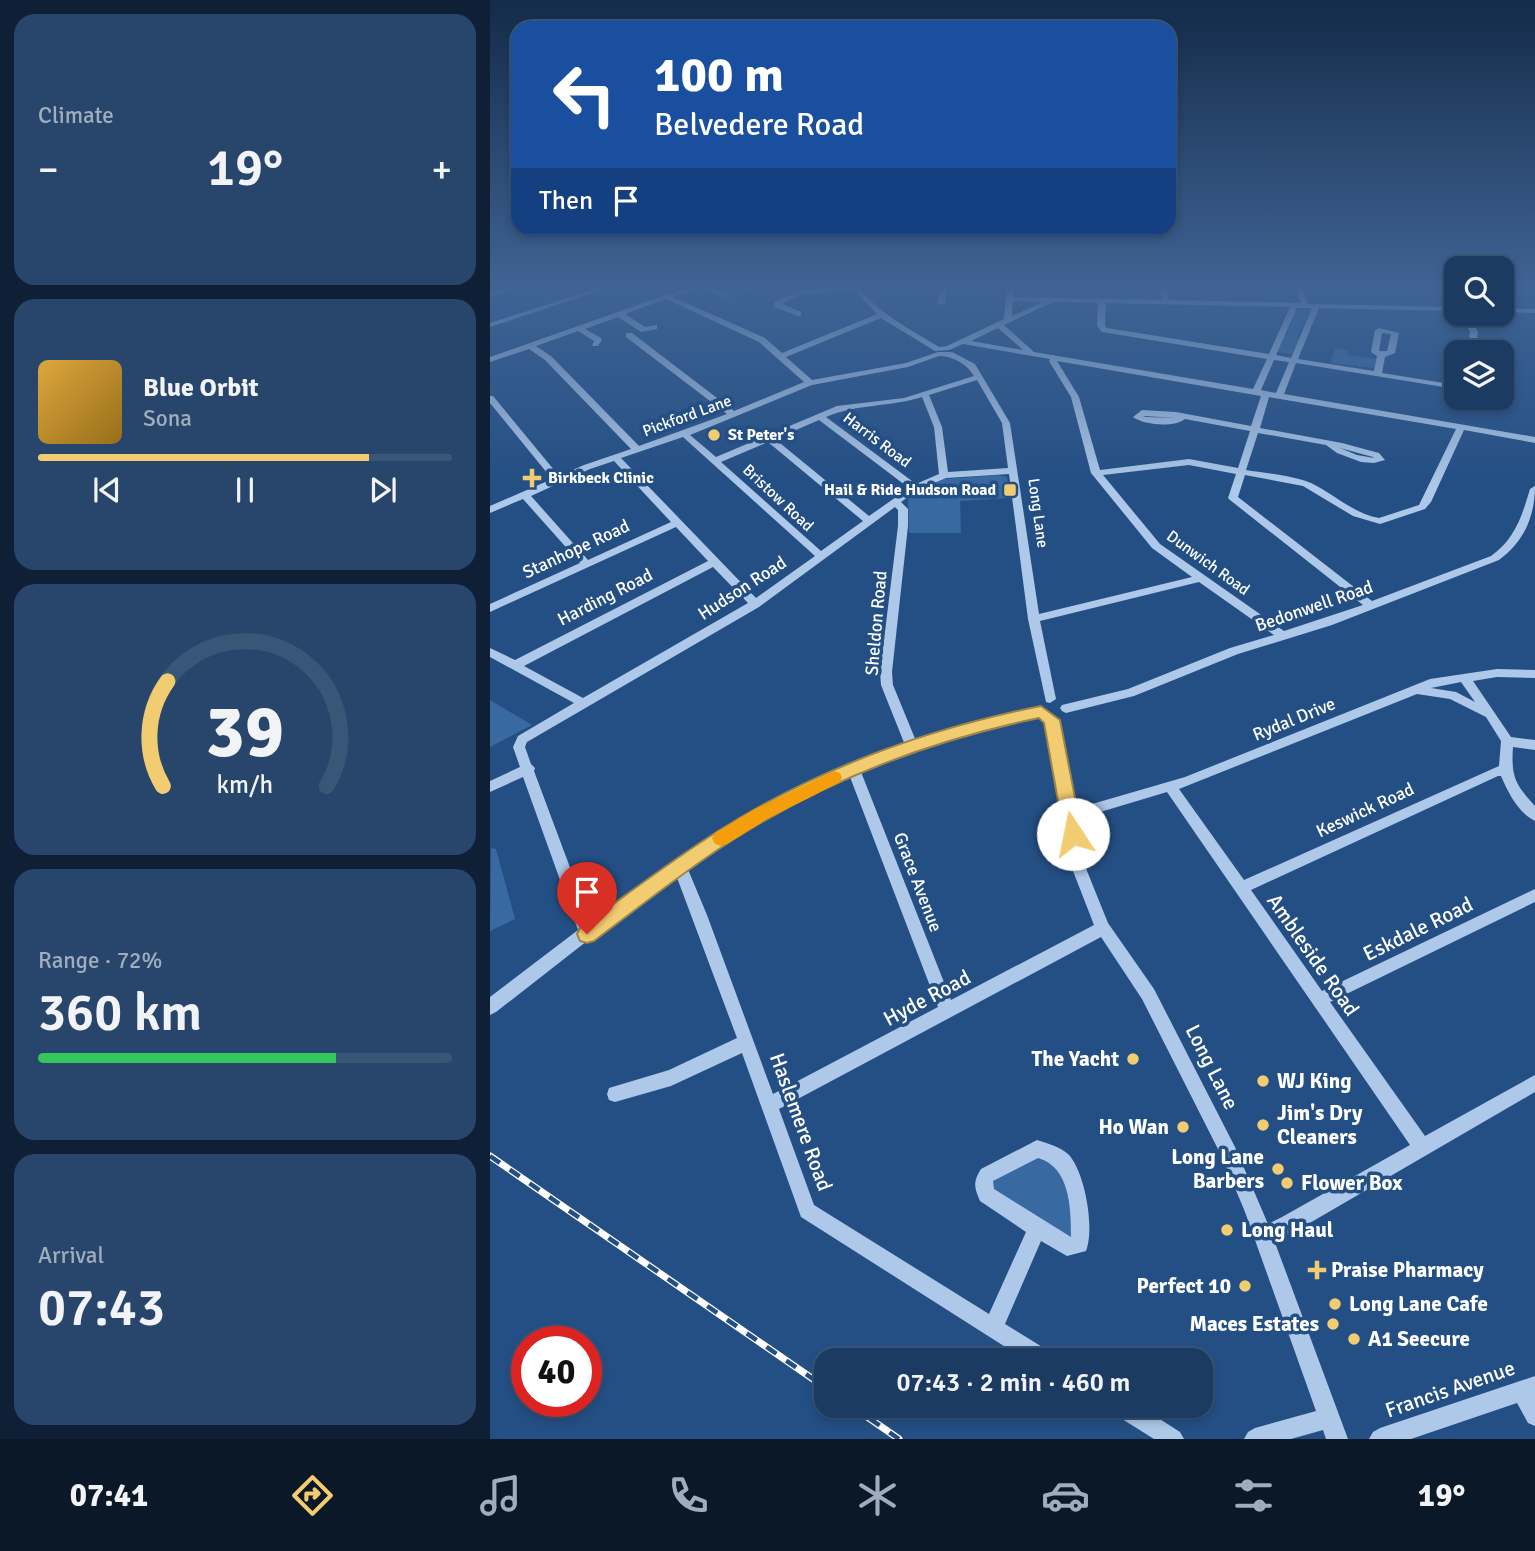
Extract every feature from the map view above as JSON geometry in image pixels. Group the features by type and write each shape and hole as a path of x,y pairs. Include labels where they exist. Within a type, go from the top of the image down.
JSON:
{"street":[{"path":"490,360 512,352"},
{"path":"539,352 637,450"},
{"path":"652,352 733,414"},
{"path":"777,352 810,383"},
{"path":"782,356 791,352"},
{"name":"Pickford Lane","path":"490,510 556,480 684,434 810,383 908,365 936,352"},
{"name":"Long Lane","path":"951,352 963,359 979,377 1006,423 1034,619 1050,699"},
{"path":"1026,352 1535,440"},
{"path":"1245,352 1444,385"},
{"path":"1273,352 1261,393 1255,431 1233,495 1237,502 1370,605"},
{"path":"1279,396 1296,352"},
{"path":"1378,374 1381,355"},
{"name":"Dunwich Road","path":"1055,357 1053,361 1075,397 1096,473 1156,546 1283,636"},
{"path":"715,461 850,405 892,402 925,395 979,377"},
{"path":"925,395 938,427 944,475"},
{"path":"490,398 556,480"},
{"name":"Harris Road","path":"820,417 915,488"},
{"path":"1182,418 1330,445"},
{"path":"1096,473 1180,461 1241,471 1306,484 1365,518 1380,521 1422,506 1426,502 1461,428"},
{"name":"Bristow Road","path":"684,434 821,556"},
{"path":"770,439 869,521"},
{"path":"614,457 755,604"},
{"name":"Hudson Road","path":"529,768 519,747 522,739 755,604 915,488 944,475 1012,471"},
{"name":"Bedonwell Road","path":"1066,708 1130,693 1234,651 1370,605 1504,552 1520,534 1535,489"},
{"path":"524,494 584,563"},
{"name":"Sheldon Road","path":"895,502 903,509 903,526 886,672 887,685 912,746"},
{"name":"Stanhope Road","path":"490,608 677,523"},
{"name":"Harding Road","path":"514,666 714,562"},
{"path":"1034,619 1200,578"},
{"path":"490,652 583,703"},
{"name":"Rydal Drive","path":"1069,816 1171,787 1434,682 1497,673 1535,674"},
{"path":"1464,677 1507,741 1505,770 1515,793 1535,815"},
{"path":"1409,690 1452,695 1475,705 1493,719"},
{"path":"490,1007 680,866 761,814 853,768 912,746 960,731 1047,716 1057,718 1066,708 1064,702 1050,699 1046,701 1047,716"},
{"name":"Long Lane","path":"1047,716 1080,871 1103,928 1148,994 1229,1153 1263,1235 1337,1439"},
{"path":"1507,741 1535,745"},
{"path":"490,787 529,768 587,934"},
{"name":"Grace Avenue","path":"853,768 947,1010"},
{"name":"Keswick Road","path":"1241,888 1496,771 1505,770"},
{"name":"Ambleside Road","path":"1171,787 1422,1147"},
{"name":"Haslemere Road","path":"680,866 807,1211 1026,1348"},
{"name":"Eskdale Road","path":"1319,1000 1535,895"},
{"name":"Hyde Road","path":"770,1105 1103,928"},
{"path":"615,1094 670,1078 747,1042"},
{"path":"1263,1235 1289,1224 1535,1083"},
{"path":"1037,1149 1045,1150 1063,1161 1069,1172 1083,1231 1079,1244 1067,1247 1037,1228 986,1195 983,1182 986,1175 1037,1149"},
{"path":"993,1328 1037,1228"},
{"path":"1529,1389 1535,1416"},
{"name":"Francis Avenue","path":"1380,1439 1529,1389"},
{"path":"1139,1418 1173,1439"},
{"path":"1255,1439 1328,1418"}],"shaded area":[{"path":"1334,352 1348,352 1347,355 1377,359 1375,368 1331,363"},
{"path":"998,475 1007,477 1010,498 960,501 961,533 909,533 908,498 943,479"},
{"path":"490,700 532,725 490,747"},
{"path":"491,848 496,849 515,919 490,931"},
{"path":"1038,1155 1063,1172 1075,1229 1071,1238 993,1192 991,1180"}],"railway":[{"path":"490,1156 814,1380"},
{"path":"869,1418 899,1439"}],"slow traffic":[{"path":"721,838 761,814 834,777"}],"place":[{"name":"St Peter's","path":"714,435"},
{"name":"Birkbeck Clinic","path":"532,478"},
{"name":"Hail & Ride Hudson Road","path":"1010,490"},
{"name":"The Yacht","path":"1133,1059"},
{"name":"WJ King","path":"1263,1081"},
{"name":"Jim's Dry Cleaners","path":"1263,1125"},
{"name":"Ho Wan","path":"1183,1127"},
{"name":"Long Lane Barbers","path":"1278,1169"},
{"name":"Flower Box","path":"1287,1183"},
{"name":"Long Haul","path":"1227,1230"},
{"name":"Praise Pharmacy","path":"1317,1270"},
{"name":"Perfect 10","path":"1245,1286"},
{"name":"Long Lane Cafe","path":"1335,1304"},
{"name":"Maces Estates","path":"1333,1324"},
{"name":"A1 Seecure","path":"1354,1339"}],"route":[{"path":"587,934 722,838 807,790 870,761 912,746 1016,717 1041,712 1052,720 1073,834"}]}
